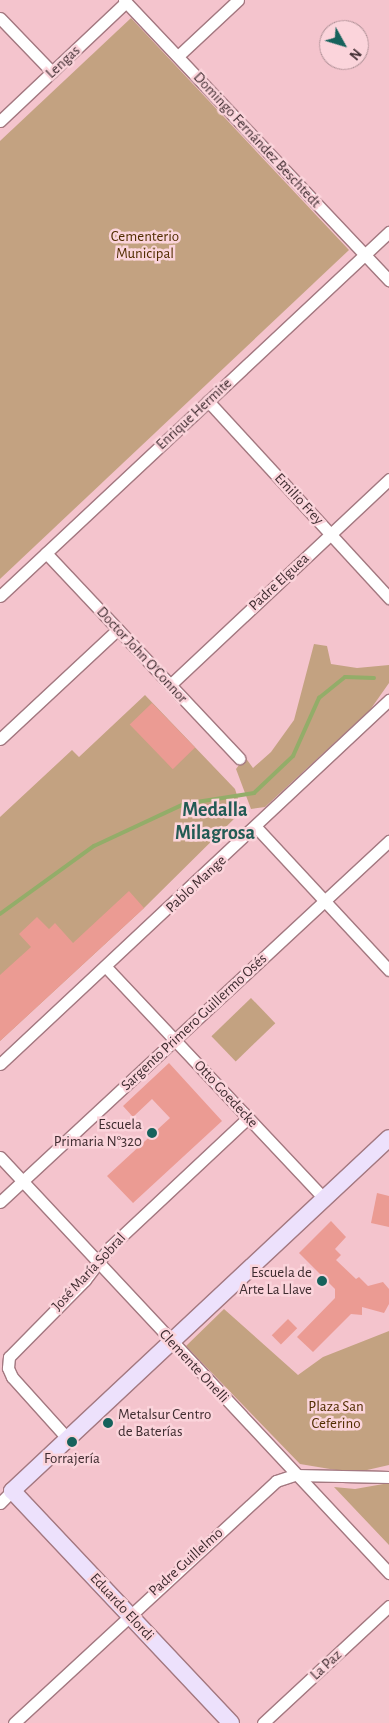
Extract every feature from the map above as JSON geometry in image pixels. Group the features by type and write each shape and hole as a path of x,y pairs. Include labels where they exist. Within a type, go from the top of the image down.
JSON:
{"main road":[{"path":"12,1491 389,1138"},
{"name":"Eduardo Elordi","path":"12,1491 231,1723"}],"street":[{"path":"178,56 238,0"},
{"name":"Domingo Fernández Beschtedt","path":"125,1 389,280"},
{"name":"Lengas","path":"0,121 125,1"},
{"path":"0,18 52,72"},
{"name":"Enrique Hermite","path":"0,596 389,232"},
{"name":"Emilio Frey","path":"208,401 389,598"},
{"name":"Padre Elguea","path":"170,685 389,479"},
{"name":"Doctor John O'Connor","path":"46,553 238,758"},
{"path":"0,739 118,630"},
{"name":"Pablo Mange","path":"0,1064 256,828 389,700"},
{"path":"256,828 389,970"},
{"name":"Sargento Primero Guillermo Osés","path":"0,1202 389,841"},
{"name":"Otto Goedecke","path":"106,967 324,1199"},
{"name":"José María Sobral","path":"67,1438 12,1377 8,1368 9,1357 98,1262 248,1118"},
{"name":"Clemente Onelli","path":"0,1157 295,1475 389,1573"},
{"name":"Padre Guillelmo","path":"14,1723 129,1614 276,1481 295,1475 389,1477"},
{"path":"0,1502 12,1491"},
{"name":"La Paz","path":"263,1723 389,1606"}],"green space":[{"name":"Cementerio Municipal","path":"131,18 349,250 0,579 0,141"},
{"path":"314,644 327,646 331,664 357,668 389,665 389,683 370,710 265,807 251,809 236,769 245,757 253,768 271,752 294,720"},
{"path":"145,695 235,789 242,811 144,908 0,1041 0,817 72,750 79,757"},
{"path":"251,998 275,1023 236,1061 211,1036"},
{"name":"Plaza San Ceferino","path":"224,1309 298,1375 323,1357 389,1331 389,1465 354,1473 300,1464 186,1346"},
{"path":"389,1483 389,1545 334,1487 355,1489"}],"building":[{"path":"152,703 195,748 173,769 130,725"},
{"path":"129,891 144,908 0,1041 0,975 31,947 19,934 37,917 49,929 55,923 73,943"},
{"name":"Escuela Primaria N°320","path":"169,1063 222,1121 133,1203 107,1176 170,1118 152,1099 133,1117 123,1106"},
{"path":"377,1193 389,1196 389,1227 371,1223"},
{"path":"331,1221 346,1237 335,1249 341,1255 336,1260 356,1279 359,1277 368,1286 383,1282 389,1289 389,1304 384,1313 362,1307 362,1315 351,1314 313,1352 297,1337 335,1298 335,1289 299,1253"},
{"path":"288,1319 297,1328 281,1344 272,1335"}],"waterway":[{"path":"0,914 94,846 184,804 254,793 293,756 319,698 345,677 374,678"}],"place":[{"name":"Escuela Primaria N°320","path":"152,1133"},
{"name":"Escuela de Arte La Llave","path":"322,1281"},
{"name":"Metalsur Centro de Baterías","path":"108,1423"},
{"name":"Forrajería","path":"72,1442"}],"district":[{"name":"Medalla Milagrosa","path":"215,822"}]}
